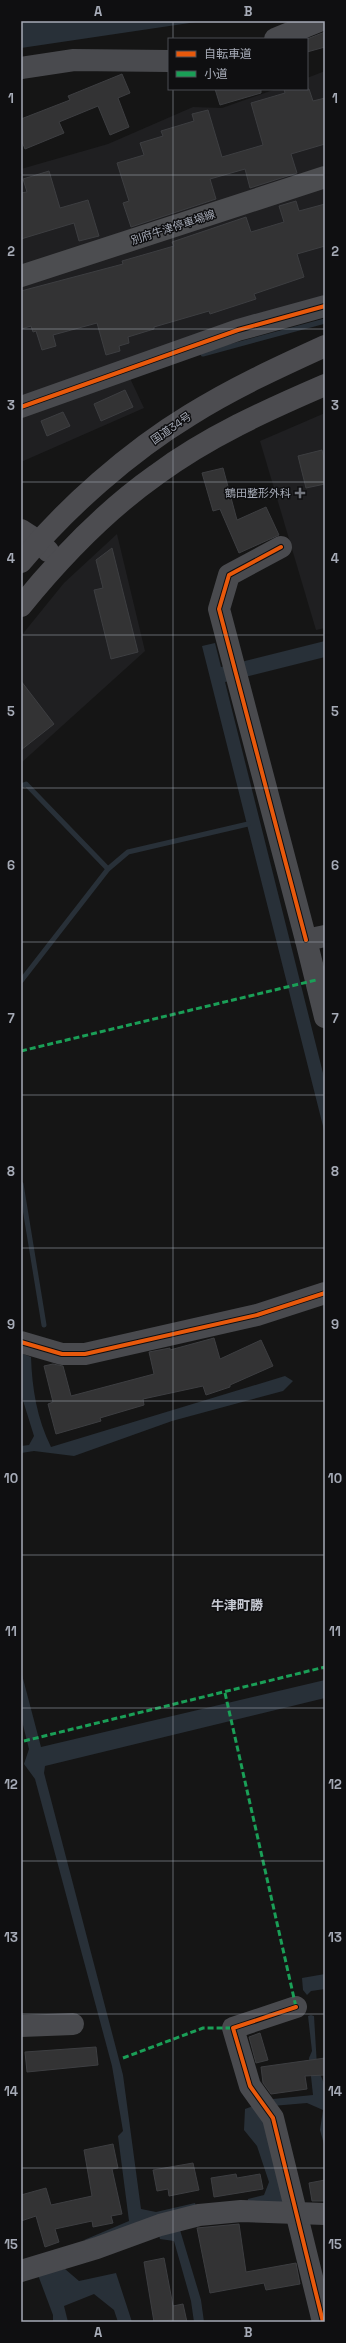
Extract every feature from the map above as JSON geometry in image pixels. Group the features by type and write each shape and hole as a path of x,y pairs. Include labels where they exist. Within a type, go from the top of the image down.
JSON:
{"highway":[{"name":"国道34号","path":"21,562 30,536 132,456 189,415 254,378 325,346"},
{"path":"21,606 59,562 105,517 156,475 216,437 325,385"},
{"path":"30,536 59,562"}],"main road":[{"name":"別府牛津停車場線","path":"21,276 325,177"}],"street":[{"path":"277,38 319,21"},
{"path":"21,68 74,60 168,61"},
{"path":"21,407 238,330 325,306"},
{"path":"281,547 229,575 219,609 238,685 316,938 325,1017"},
{"path":"21,1342 62,1354 85,1354 257,1315 325,1293"},
{"path":"296,2007 233,2028 250,2086 273,2118 298,2213 323,2322"},
{"path":"21,2026 73,2024"},
{"path":"21,2271 97,2248 160,2224 199,2215 241,2211 325,2214"}],"shaded area":[{"path":"21,21 203,21 21,48"},
{"path":"325,71 325,312 128,374 144,408 21,462 21,169 108,144 193,107 222,108 273,90 308,90 308,78"},
{"name":"鶴田整形外科","path":"325,413 325,628 316,630 260,441"},
{"path":"117,534 145,651 21,763 21,636 64,583"},
{"path":"325,641 325,657 225,682 325,1081 325,1134 202,646 215,643 221,667"},
{"path":"21,1353 31,1357 36,1403 42,1425 51,1447 285,1376 293,1381 283,1391 172,1421 74,1456 34,1451 21,1453 21,1446 29,1445 34,1436 21,1394"},
{"path":"21,1671 41,1747 325,1680 325,1698 45,1766 44,1773 123,2075 141,2209 156,2212 195,2203 196,2207 101,2239 84,2240 129,2221 118,2136 123,2131 112,2066 35,1779 24,1764 29,1749 21,1717"},
{"path":"325,1974 325,1989 311,1991 307,1995 303,1990 302,1978"},
{"path":"308,2016 314,2016 317,2066 325,2086 325,2148 320,2130 323,2110 307,2103 272,2106 267,2125 284,2199 282,2204 247,2204 248,2199 264,2195 269,2182 257,2146 244,2130 245,2109 273,2099 313,2095 309,2058 312,2051"},
{"path":"180,2230 201,2300 204,2322 194,2322 191,2301 174,2241 160,2239 159,2235"},
{"path":"65,2269 79,2281 116,2273 132,2322 118,2322 114,2310 94,2294 64,2306 68,2322 53,2322 53,2315 38,2275"}],"building":[{"path":"325,32 325,47 308,52 308,39"},
{"path":"122,74 130,93 118,98 129,127 110,135 98,106 59,122 64,133 25,149 21,139 21,119 70,100 68,96"},
{"path":"309,89 313,101 325,98 325,144 291,154 297,173 250,188 245,169 210,179 216,199 131,227 123,203 129,201 117,163 144,155 140,143 163,136 161,131 194,121 192,114 208,110 222,157 263,145 251,103 285,93 284,90"},
{"path":"215,90 261,90 261,93 220,105"},
{"path":"49,171 60,208 88,200 99,236 79,241 74,223 21,239 21,193 27,192 23,179"},
{"path":"296,201 299,211 325,204 325,246 297,254 304,277 254,294 256,299 210,314 209,311 154,327 154,329 128,337 129,343 119,346 120,351 106,355 97,323 53,335 56,346 42,350 36,331 33,332 31,326 21,329 21,291 123,264 122,261 174,246 172,242 246,217 251,232 284,222 279,206"},
{"path":"125,390 133,407 101,421 94,404"},
{"path":"63,412 70,426 47,436 41,421"},
{"path":"322,450 325,463 325,484 306,488 298,456"},
{"path":"223,468 237,520 266,507 279,535 239,553 220,509 213,511 202,473"},
{"path":"112,548 138,652 111,659 94,590 103,588 96,560"},
{"path":"21,681 54,724 21,750"},
{"path":"214,1338 220,1359 261,1340 273,1366 230,1385 230,1387 206,1395 203,1386 143,1399 144,1405 100,1418 101,1421 56,1434 48,1404 53,1402 44,1366 53,1364 63,1366 71,1396 154,1374 149,1352 170,1348 170,1350"},
{"path":"260,2033 268,2060 256,2063 249,2037"},
{"path":"96,2047 98,2065 27,2072 25,2052"},
{"path":"325,2058 325,2075 305,2076 307,2089 271,2094 263,2083 261,2067"},
{"path":"113,2144 118,2168 112,2169 122,2214 111,2216 113,2223 93,2227 92,2221 55,2229 59,2242 45,2247 36,2216 21,2221 21,2195 46,2188 51,2205 92,2196 84,2150"},
{"path":"193,2163 199,2190 169,2196 168,2189 157,2191 153,2170"},
{"path":"236,2174 237,2178 260,2174 263,2189 214,2197 211,2178"},
{"path":"325,2180 325,2201 312,2201 309,2183"},
{"path":"239,2224 246,2272 296,2263 300,2284 266,2290 264,2283 210,2293 197,2228"},
{"path":"164,2258 173,2306 183,2304 187,2322 172,2322 172,2320 154,2322 144,2262"}],"waterway":[{"path":"203,354 325,321"},
{"path":"21,786 26,784 108,869"},
{"path":"21,981 108,869 128,852 248,824"},
{"path":"21,1184 44,1325"}],"marked path":[{"path":"21,1051 316,980"},
{"path":"24,1741 325,1667"},
{"path":"225,1693 296,2007"},
{"path":"123,2058 203,2028 233,2028"}],"cycle path":[{"path":"21,407 238,330 325,306"},
{"path":"281,547 229,575 219,609 306,940"},
{"path":"21,1342 62,1354 85,1354 257,1315 325,1293"},
{"path":"296,2007 233,2028 250,2086 273,2118 323,2322"}],"place":[{"name":"鶴田整形外科","path":"300,493"}],"district":[{"name":"牛津町勝","path":"237,1605"}]}
